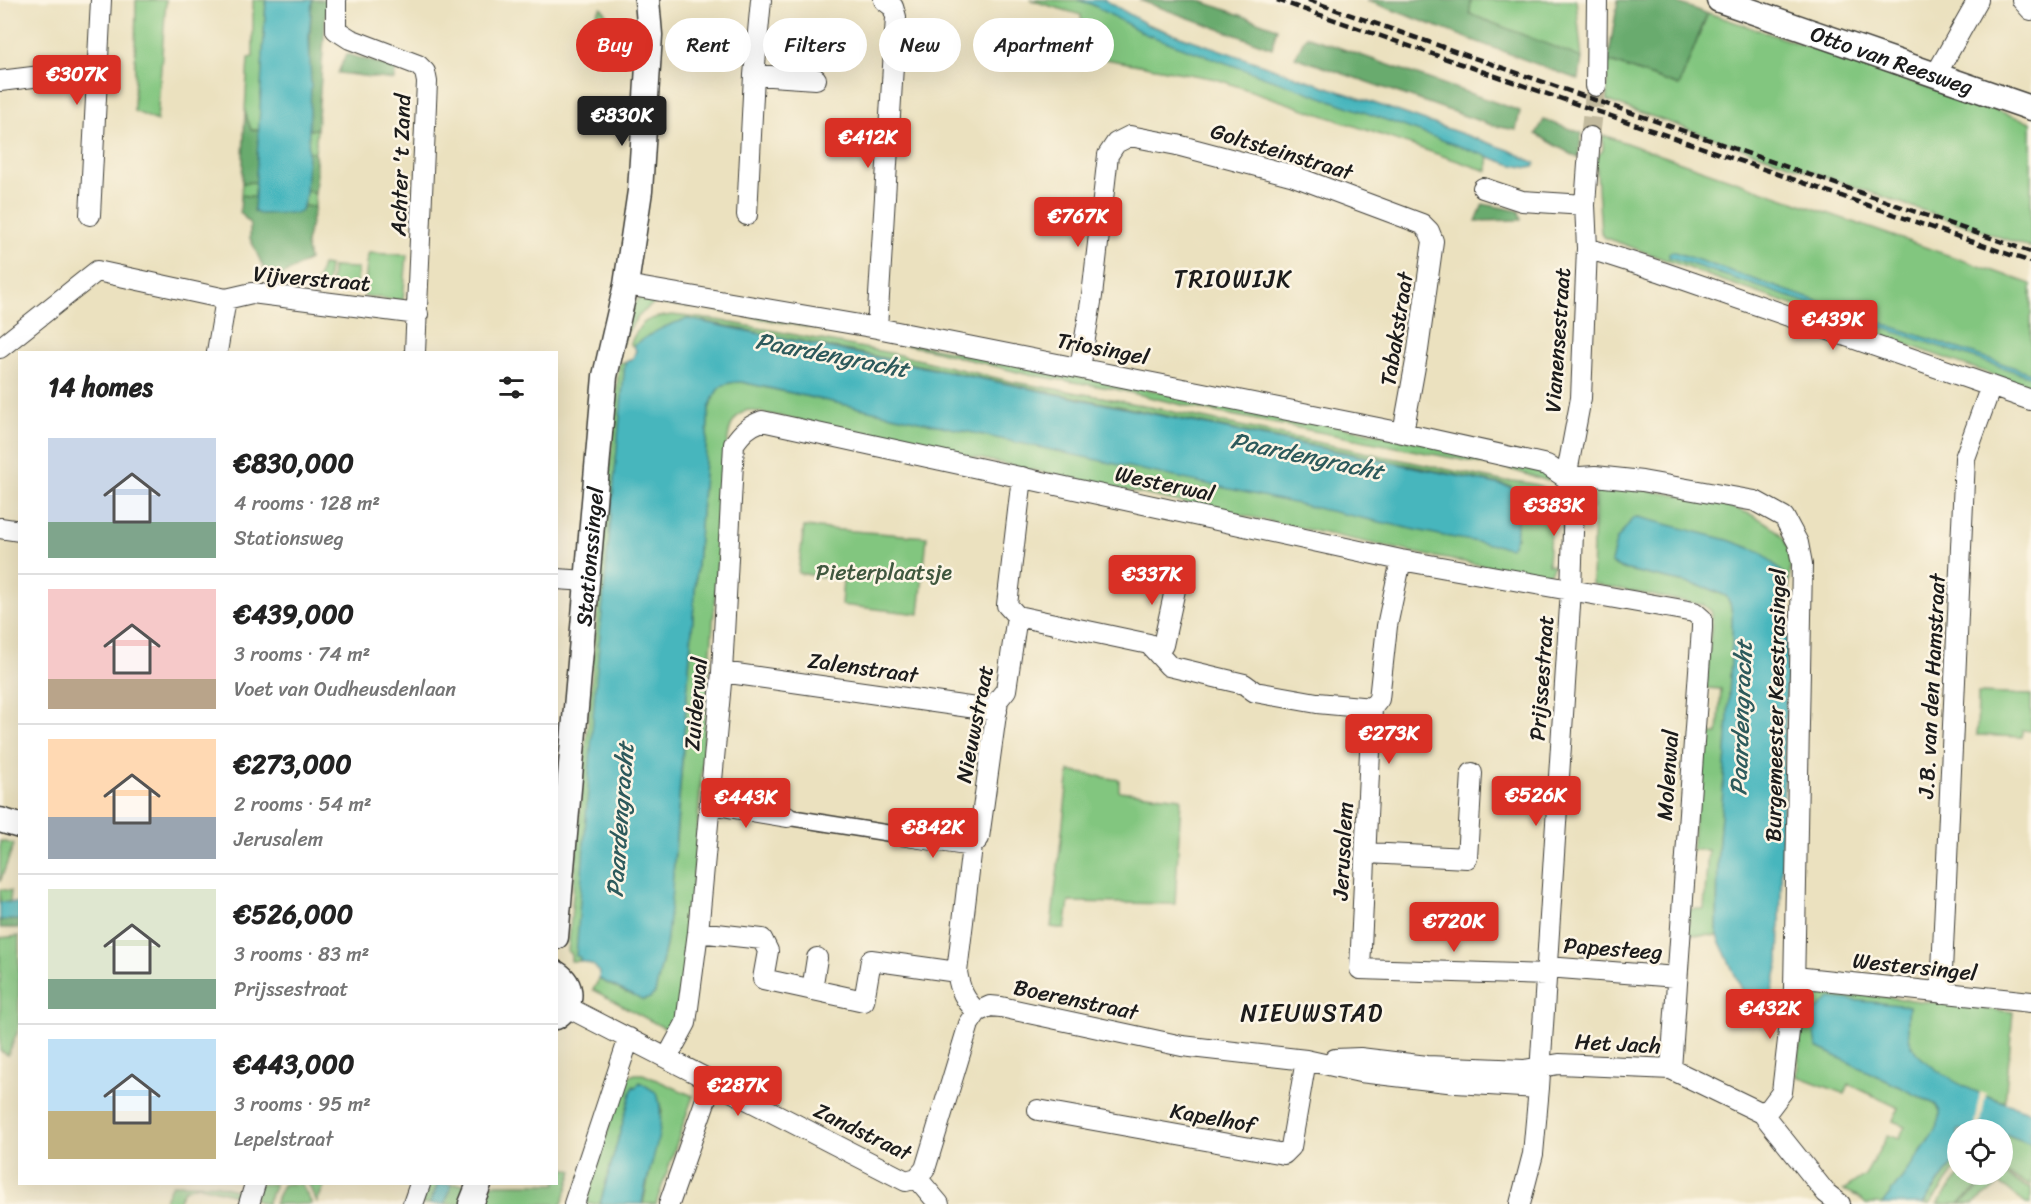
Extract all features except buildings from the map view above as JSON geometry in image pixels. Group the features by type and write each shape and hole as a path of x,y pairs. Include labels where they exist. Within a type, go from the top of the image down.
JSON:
{"street":[{"path":"90,215 101,0"},
{"name":"Achter 't Zand","path":"336,0 336,30 350,39 418,64 425,72 427,82 415,351"},
{"name":"Stationssingel","path":"558,915 605,376 626,285 640,191 650,35 646,0"},
{"path":"747,215 754,75 761,0"},
{"path":"877,328 896,17 893,7 884,0"},
{"path":"1596,86 1597,0"},
{"name":"Otto van Reesweg","path":"1719,0 2031,108"},
{"path":"1935,76 1978,0"},
{"path":"2022,0 2031,10"},
{"path":"0,81 98,69"},
{"path":"754,75 816,79"},
{"name":"Goltsteinstraat","path":"1080,368 1092,296 1108,155 1116,142 1130,136 1177,145 1282,173 1422,224 1429,231"},
{"name":"Vianensestraat","path":"1566,478 1581,398 1587,248 1585,205 1590,137"},
{"path":"1483,188 1522,201 1585,205"},
{"name":"Tabakstraat","path":"1403,434 1418,350 1433,241 1429,231"},
{"path":"1587,248 2031,400"},
{"name":"Vijverstraat","path":"0,348 97,271 226,299 252,293 418,314"},
{"name":"Triosingel","path":"626,285 877,328 1403,434 1547,465 1566,478"},
{"path":"217,351 226,299"},
{"name":"J.B. van den Hamstraat","path":"1941,993 1965,458 1990,386"},
{"name":"Westerwal","path":"751,425 762,421 1401,560 1571,590"},
{"name":"Zuiderwal","path":"667,1058 686,1023 698,932 722,672 734,444 742,432 751,425"},
{"name":"Burgemeester Keestrasingel","path":"1566,478 1594,476 1642,481 1755,501 1784,517 1798,543 1802,564 1795,977 1782,1092 1770,1108 1762,1113"},
{"name":"Nieuwstraat","path":"977,1012 965,999 957,972 972,846 978,838 998,700 1006,690 1017,616 1007,606 1022,477"},
{"name":"Prijssestraat","path":"1520,1204 1533,1154 1547,971 1571,590 1574,503 1571,487 1566,478"},
{"path":"0,528 18,531"},
{"name":"Jerusalem","path":"1360,969 1372,708 1379,699 1387,626 1401,560"},
{"path":"1156,652 1163,645 1178,576"},
{"path":"558,579 588,581"},
{"name":"Molenwal","path":"1571,590 1694,612 1702,619 1671,1069"},
{"path":"1017,616 1149,644 1169,666 1244,684 1255,692 1317,703 1372,708"},
{"name":"Zalenstraat","path":"722,672 997,711"},
{"path":"1366,853 1467,858 1472,773"},
{"path":"711,804 972,846"},
{"path":"0,820 18,825"},
{"path":"698,932 762,939 768,951 763,979 864,1001 871,960 957,972"},
{"path":"812,990 817,958"},
{"name":"Papesteeg","path":"1360,969 1547,971 1677,976"},
{"path":"558,974 563,977 568,986 570,996 562,1012"},
{"name":"Westersingel","path":"1795,977 2031,1002"},
{"name":"Boerenstraat","path":"977,1012 990,1006 1001,1007 1182,1046 1306,1060 1360,1072 1456,1083 1539,1088"},
{"name":"Zandstraat","path":"562,1012 629,1038 906,1181 917,1178 939,1204"},
{"path":"917,1178 925,1168 969,1024 977,1012"},
{"path":"574,1204 629,1038"},
{"name":"Boerenstraat","path":"1306,1060 1360,1058 1426,1066 1524,1070 1540,1068"},
{"name":"Kapelhof","path":"1038,1110 1284,1154 1291,1147 1306,1060"},
{"name":"Het Jach","path":"1540,1068 1559,1064 1671,1069 1762,1113 1828,1201"},
{"path":"669,1204 712,1082"},
{"path":"249,1204 255,1185"},
{"path":"413,1204 420,1185"},
{"path":"471,1204 479,1185"}],"green space":[{"path":"136,0 166,0 157,121 134,111"},
{"path":"253,0 266,0 259,130 251,130 245,112 248,58 253,57"},
{"path":"312,0 327,0 317,129 308,130 310,32"},
{"path":"1030,0 1080,0 1490,147 1487,171 1216,79 1114,61 1114,18 1081,18 1081,15"},
{"path":"1139,0 1198,0 1277,28 1272,48"},
{"path":"1366,0 1471,0 1470,14 1582,58 1579,80"},
{"path":"1471,0 1576,0 1582,59 1469,14"},
{"path":"1618,0 1671,0 1707,14 1679,86 1608,61"},
{"path":"601,7 610,18 595,18"},
{"path":"1708,13 2031,122 2031,248 1607,101 1607,61 1679,86"},
{"path":"1306,36 1520,111 1516,130 1494,126 1295,57"},
{"path":"346,54 396,68 394,80 338,73"},
{"path":"245,112 251,130 259,130 256,182 242,183"},
{"path":"1544,120 1582,133 1578,158 1536,134"},
{"path":"317,129 315,154 307,150 308,130"},
{"path":"1603,135 2031,284 2031,388 1604,237 1601,233 1596,158 1603,150"},
{"path":"307,150 315,154 317,173 315,194 305,189"},
{"path":"256,182 255,197 241,195 242,183"},
{"path":"305,189 315,194 315,207 303,206"},
{"path":"241,195 255,197 254,211 302,210 303,206 315,207 306,243 309,260 281,276 268,278 250,238 250,224 240,212"},
{"path":"1483,204 1519,211 1521,220 1476,221"},
{"path":"368,253 407,255 403,301 364,296"},
{"path":"322,265 329,266 326,294 313,295"},
{"path":"332,267 358,268 357,286 331,285"},
{"path":"644,292 1477,453 1552,475 1548,481 1509,469 1195,408 1115,389 1025,374 932,350 704,308 664,305 656,302 635,321 621,346 630,309"},
{"path":"672,315 717,320 895,354 1014,382 1102,397 1502,481 1531,483 1547,490 1555,504 1555,515 1551,516 1548,564 1554,565 1545,576 1435,557 819,424 748,410 741,413 730,428 727,441 684,1003 679,1018 670,1028 664,1028 593,990 599,979 626,993 655,993 666,945 709,409 716,392 723,385 741,382 1089,457 1517,538 1511,486 703,321 649,335 633,346 630,344 645,322 656,317"},
{"path":"625,362 599,648 577,955 581,957 580,961 571,961 571,953 568,952 619,363"},
{"path":"1603,485 1675,494 1731,507 1756,517 1774,529 1788,550 1789,589 1786,576 1638,517 1611,563 1623,569 1708,588 1726,596 1730,603 1732,640 1718,852 1717,936 1688,934 1689,909 1704,909 1708,850 1692,850 1702,734 1718,734 1721,689 1706,688 1711,611 1703,605 1592,584 1594,495 1596,489"},
{"path":"1565,490 1566,577 1560,568 1563,513 1558,494"},
{"name":"Pieterplaatsje","path":"804,527 927,537 919,614 841,605 843,580 798,573"},
{"path":"1978,693 2031,695 2031,731 2022,730 2022,737 1977,735"},
{"path":"1069,771 1119,780 1119,791 1181,798 1175,904 1069,902 1065,929 1051,927"},
{"path":"0,841 14,844 0,882"},
{"path":"0,889 11,891 10,902 0,903"},
{"path":"0,920 18,920 18,928 0,928"},
{"path":"18,936 18,1030 8,1055 0,1051 0,938"},
{"path":"1810,988 2013,1012 2005,1102 1956,1083 1938,1072 1918,1055 1908,1033 1909,1007 1812,1018 1817,1047 1935,1104 1940,1111 1938,1124 1932,1135 1882,1204 1866,1204 1857,1196 1843,1190 1865,1175 1888,1135 1899,1139 1905,1126 1893,1121 1899,1108 1849,1084 1845,1094 1797,1076 1805,991"},
{"path":"635,1074 643,1074 693,1096 656,1204 643,1204 662,1112 657,1093 633,1087 600,1204 586,1204 622,1082"},
{"path":"2013,1137 2031,1144 2031,1186 2013,1177"},
{"path":"558,1166 573,1171 562,1204 484,1204 492,1185 558,1185"},
{"path":"1947,1172 1947,1181 1930,1204 1923,1204"},
{"path":"2013,1179 2031,1189 2031,1204 2026,1204 2001,1185 2013,1185"},
{"path":"172,1185 197,1185 184,1190 177,1204 163,1204"},
{"path":"197,1185 219,1185 247,1194 247,1198"},
{"path":"259,1185 275,1185 267,1204 254,1200"},
{"path":"283,1185 302,1185 312,1204 274,1204"},
{"path":"308,1185 325,1185 317,1202"},
{"path":"427,1185 438,1185 430,1204 419,1204"},
{"path":"452,1185 469,1185 462,1204 445,1204"},
{"path":"1952,1185 1982,1185 1958,1204 1937,1204"},
{"path":"1984,1185 1999,1185 1974,1204 1960,1204"}],"water":[{"path":"266,0 312,0 309,37 311,87 306,194 302,210 296,213 259,214 254,211"},
{"path":"1077,0 1105,0 1148,25 1509,150 1535,163 1534,167 1509,164 1145,34 1091,4"},
{"path":"1672,251 2031,373 2031,377 1669,257"},
{"name":"Paardengracht","path":"688,319 1511,487 1517,518 1516,535 1511,548 1444,536 741,382 723,385 716,392 709,409 666,945 655,993 650,998 642,1000 599,979 597,969 591,964 580,961 580,957 576,956 595,690 625,362 633,358 636,350 633,346 639,341 666,326"},
{"path":"1638,517 1728,540 1761,552 1786,576 1789,589 1779,963 1771,997 1770,1016 1745,996 1717,936 1718,852 1732,640 1730,603 1726,596 1708,588 1623,569 1611,563 1616,541 1633,518"},
{"path":"0,902 18,903 18,920 0,920"},
{"path":"1830,998 1909,1006 1908,1033 1916,1053 1941,1073 1965,1087 2031,1112 2031,1144 2013,1137 2013,1119 1947,1119 1947,1172 1923,1204 1882,1204 1932,1135 1938,1124 1940,1111 1935,1104 1817,1047 1812,1014"},
{"path":"640,1082 657,1093 660,1107 659,1135 642,1204 600,1204 633,1086 636,1087"},
{"path":"438,1185 452,1185 445,1204 430,1204"}],"pier":[{"path":"1980,1091 1986,1093 1982,1119 1976,1119"}],"tunnel":[{"path":"1590,137 1596,86"}],"railway":[{"path":"1277,0 2031,262"},
{"path":"1308,0 2031,252"}],"district":[{"name":"TRIOWIJK","path":"1233,279"},
{"name":"NIEUWSTAD","path":"1312,1013"}]}
